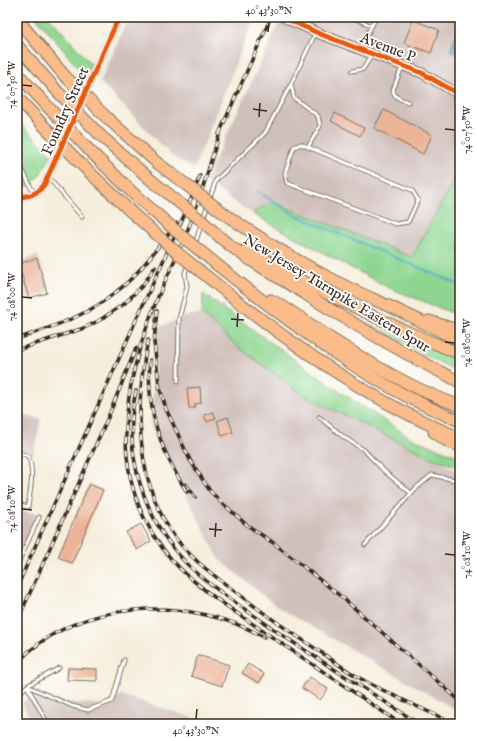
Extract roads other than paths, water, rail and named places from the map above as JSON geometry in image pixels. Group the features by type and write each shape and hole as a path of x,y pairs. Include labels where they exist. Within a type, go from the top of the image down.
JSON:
{"highway":[{"name":"New Jersey Turnpike Eastern Spur","path":"17,19 64,75 105,116 156,162 226,215 310,267 358,292 407,314 443,334 460,340"},
{"name":"New Jersey Turnpike Eastern Spur","path":"17,45 58,92 100,135 151,180 202,221 270,272 345,319 397,350 460,382"},
{"path":"17,73 89,150 136,196 220,268 318,340 368,374 414,400 460,421"},
{"path":"17,97 82,165 129,210 174,250 267,324 317,359 370,392 404,411 460,438"},
{"path":"17,102 32,114"},
{"name":"New Jersey Turnpike Eastern Spur","path":"222,235 324,292 386,322 460,354"},
{"path":"244,286 286,308 342,346 394,376 426,392 460,406"},
{"name":"New Jersey Turnpike Eastern Spur","path":"407,314 460,331"},
{"path":"404,411 447,441 460,446"}],"street":[{"name":"Foundry Street","path":"34,194 40,190 48,177 119,17"},
{"name":"Avenue P","path":"283,17 316,32 422,73 460,95"},
{"path":"17,197 26,197 34,194"}],"lane":[{"path":"352,17 372,26"},
{"path":"361,49 376,17"},
{"path":"425,17 432,19 432,17"},
{"path":"192,252 216,180 265,133 316,32"},
{"path":"352,71 363,69 372,54"},
{"path":"403,65 393,90 396,97 408,102"},
{"path":"291,84 294,98 318,116 320,126 308,147"},
{"path":"302,144 308,147 412,190 418,200 408,222 396,224 287,183 285,173 294,147 302,144"},
{"path":"17,164 23,171 34,194"},
{"path":"48,177 82,218"},
{"path":"178,381 179,319 187,287 185,273 190,259"},
{"path":"319,417 345,438 364,450 384,471 411,493"},
{"path":"17,452 28,456 31,462 31,477 28,507 17,504"},
{"path":"365,545 411,493 432,475 460,481"},
{"path":"17,566 39,516"},
{"path":"27,686 72,706 88,710 112,701 124,660"},
{"path":"17,695 27,686 59,668"},
{"path":"27,686 48,724"}],"water":[{"path":"460,23 460,57 450,51"}],"waterway":[{"path":"257,191 295,215 460,285"}],"railway":[{"path":"219,134 271,17"},
{"path":"221,130 193,217 158,297 145,330 135,364 129,398 126,432 128,466 136,498 150,530 181,570 214,597 401,724"},
{"path":"17,587 187,209 200,176"},
{"path":"17,339 69,320 94,308 125,285 133,277 177,223"},
{"path":"17,350 84,328 100,320 124,304 143,285 155,267"},
{"path":"157,311 154,342 159,385 166,409 190,460 210,491 247,525 275,544 344,599 460,701"},
{"path":"148,340 141,388 140,413 144,462 158,509 177,540 202,566 221,581 343,668 376,687 455,724"},
{"path":"17,622 109,415 136,348"},
{"path":"150,360 150,396 157,429 169,461 187,492"},
{"path":"136,391 132,414 132,438 140,484 148,506 159,527 187,564 227,597 269,626 419,724"},
{"path":"186,484 195,497"},
{"path":"17,663 42,641 70,626 102,615 135,610 169,610 203,614 235,623 264,637"}]}
